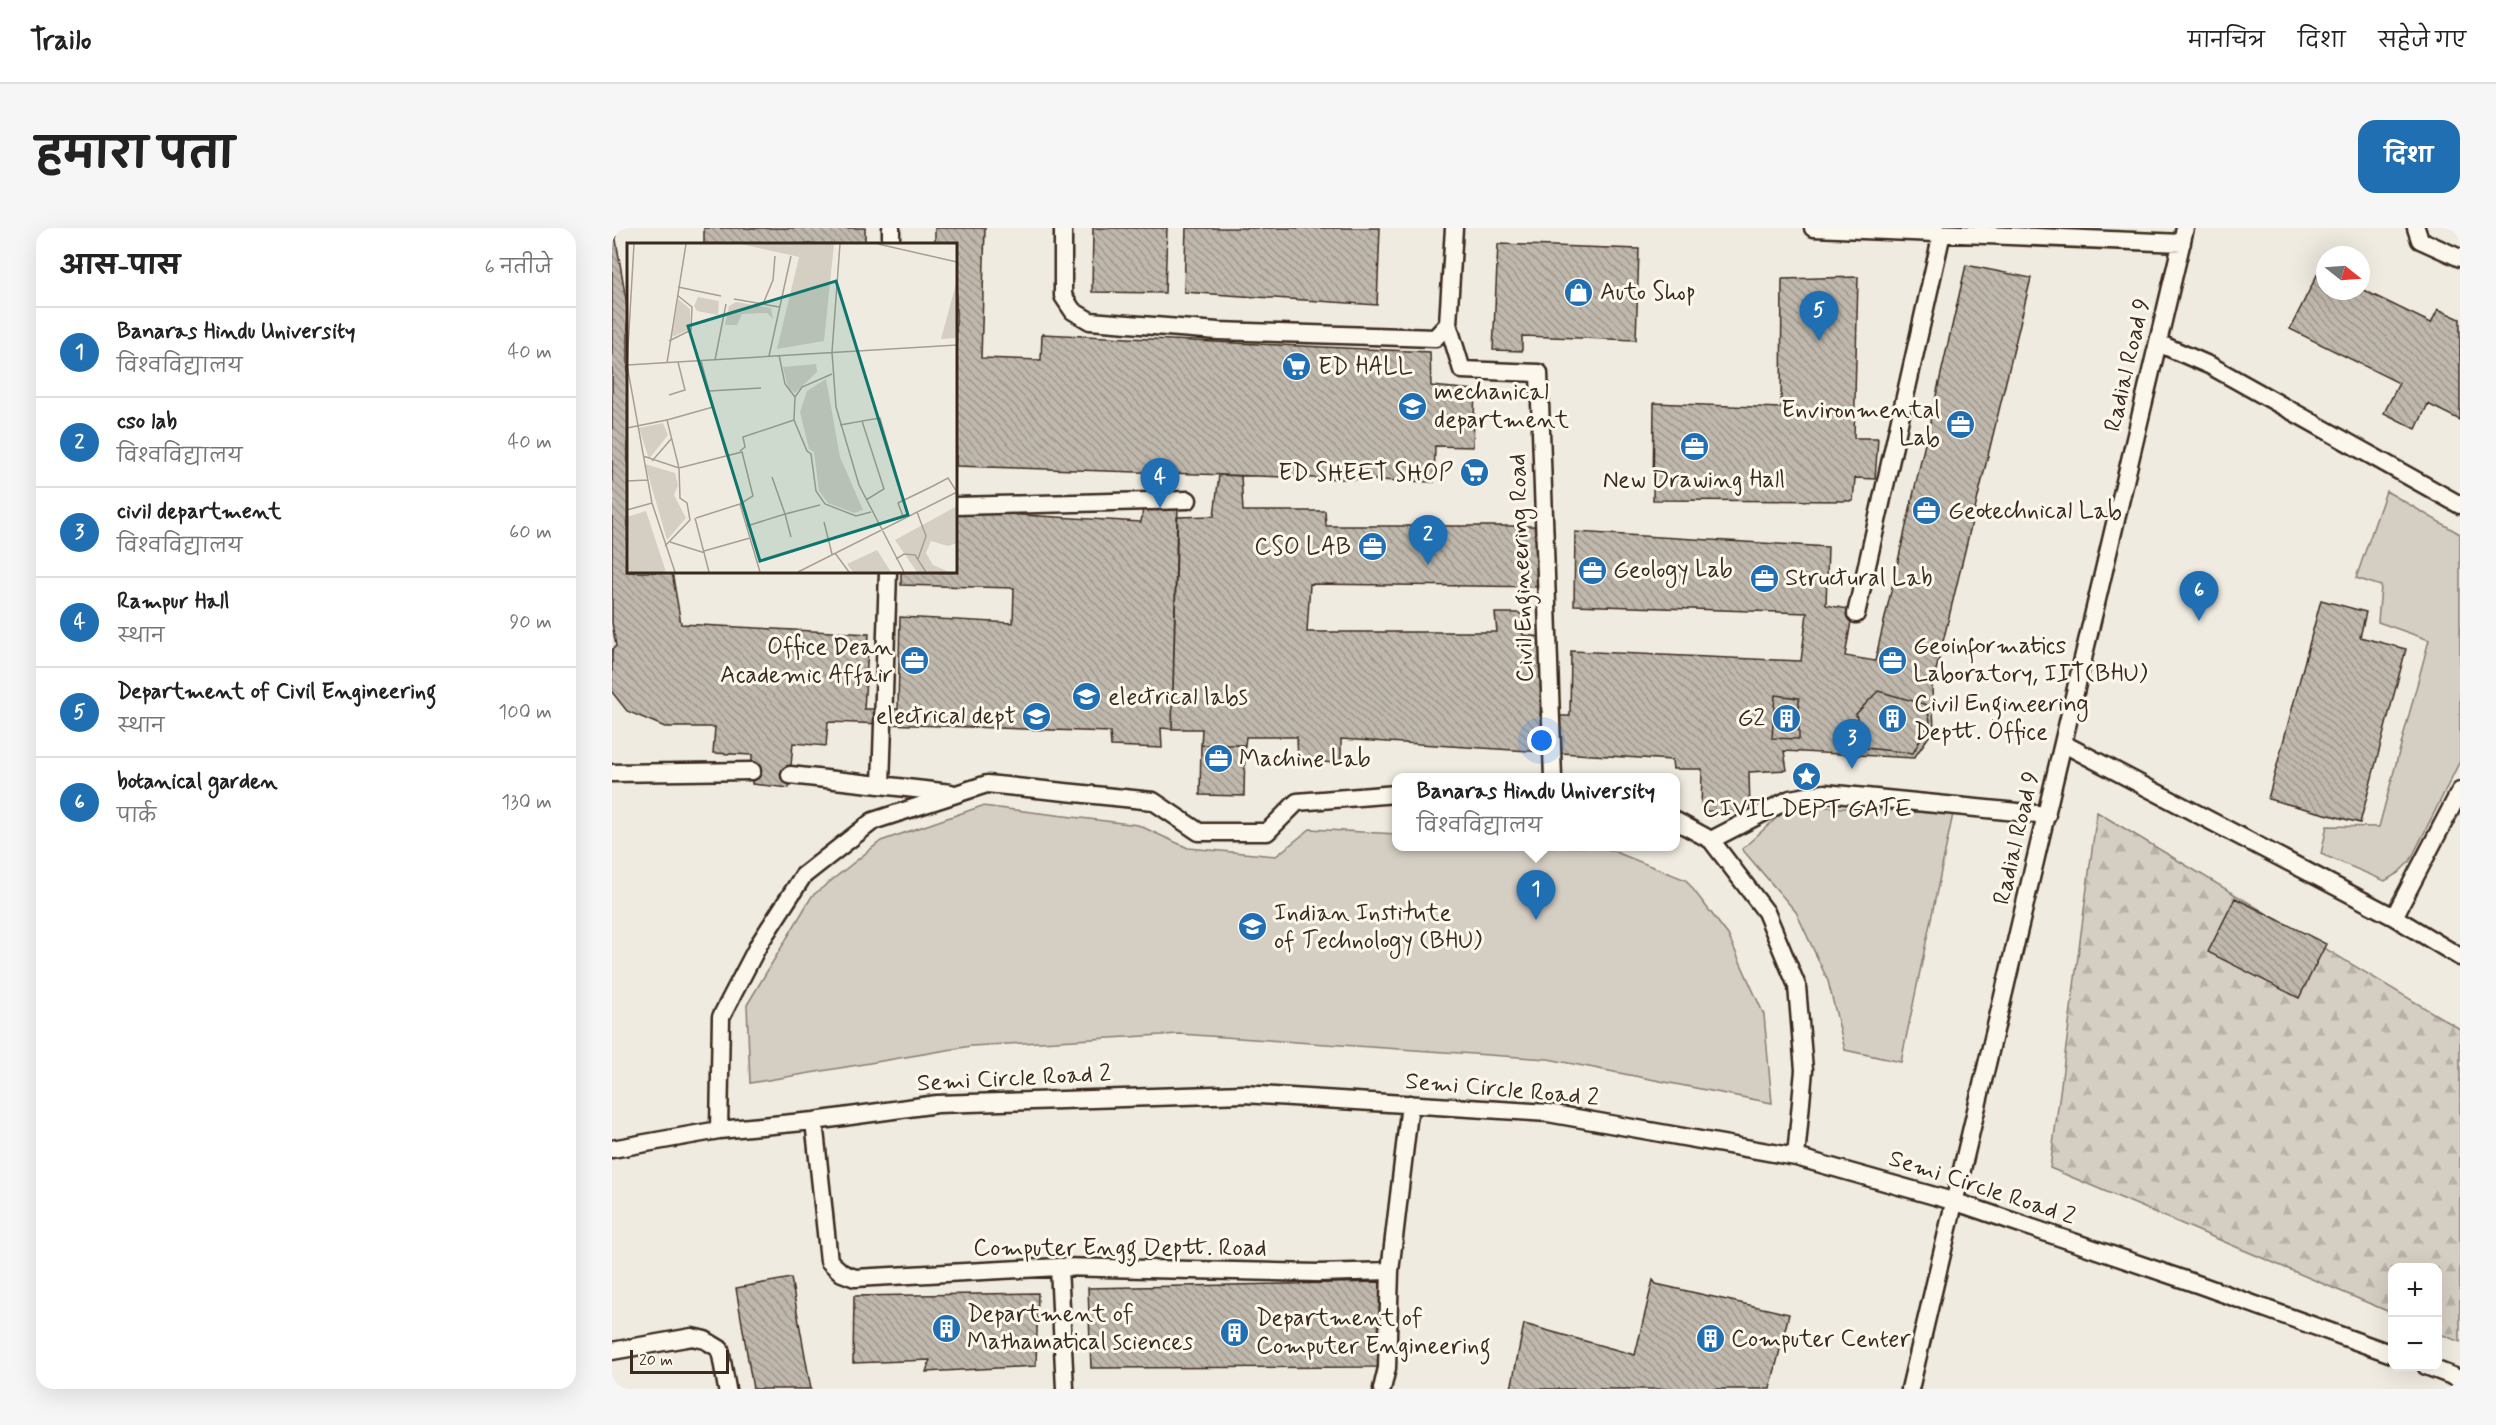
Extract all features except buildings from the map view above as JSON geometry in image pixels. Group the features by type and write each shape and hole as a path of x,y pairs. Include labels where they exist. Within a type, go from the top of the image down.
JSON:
{"lane":[{"path":"1063,228 1064,296 1073,311 1090,321 1218,331 1435,338 1448,324 1454,228"},
{"path":"1813,228 1942,233 2183,235"},
{"path":"2416,228 2420,240 2460,258"},
{"path":"1856,614 1942,233"},
{"name":"Radial Road 9","path":"1910,1389 2183,235"},
{"name":"Civil Engineering Road","path":"1448,324 1462,370 1539,373 1553,773"},
{"path":"2158,343 2211,366 2460,505"},
{"path":"957,506 1188,500"},
{"path":"881,785 888,573"},
{"path":"2064,744 2394,917 2460,957"},
{"path":"612,773 752,771"},
{"path":"790,775 957,794"},
{"path":"719,1130 721,1017 759,944 803,876 873,821 987,784 1153,801 1199,832 1267,832 1297,802 1392,794"},
{"path":"2394,917 2454,818 2460,791"},
{"path":"1711,840 1790,799 1825,793 2047,815"},
{"path":"1680,823 1711,840 1766,912 1797,986 1804,1070 1796,1157"},
{"name":"Semi Circle Road 2","path":"612,1149 719,1130 814,1121 937,1104 1244,1094 1548,1113 1796,1157 1956,1202 2200,1285 2388,1353"},
{"path":"1382,1389 1387,1368 1390,1271 1410,1104"},
{"name":"Computer Engg Deptt. Road","path":"814,1121 829,1261 842,1274 855,1278 1059,1267 1318,1273 1390,1271"},
{"path":"1059,1267 1065,1389"},
{"path":"612,1352 692,1337 705,1340 720,1349 728,1389"},
{"path":"2440,1371 2460,1379"}],"green space":[{"path":"2386,491 2460,534 2460,761 2410,861 2398,873 2385,881 2321,854 2327,826 2379,827 2429,640 2378,622 2381,586 2356,578"},
{"path":"1791,805 1953,814 1901,1062 1845,1050 1828,981 1796,912 1742,849"},
{"path":"982,806 1138,825 1188,848 1276,856 1310,829 1392,834 1392,851 1613,851 1686,880 1728,935 1764,1015 1772,1103 1548,1059 1180,1034 971,1046 750,1083 747,1005 812,896 881,841"},
{"path":"2097,812 2460,1029 2460,1342 2442,1335 2442,1263 2388,1263 2388,1311 2050,1168"}],"place":[{"name":"Auto Shop","path":"1579,292"},
{"name":"Department of Civil Engineering","path":"1819,341"},
{"name":"ED HALL","path":"1297,367"},
{"name":"mechanical department","path":"1413,406"},
{"name":"Environmental Lab","path":"1961,424"},
{"name":"New Drawing Hall","path":"1694,447"},
{"name":"ED SHEET SHOP","path":"1474,473"},
{"name":"Rampur Hall","path":"1160,508"},
{"name":"Geotechnical Lab","path":"1927,511"},
{"name":"CSO LAB","path":"1372,547"},
{"name":"cso lab","path":"1428,565"},
{"name":"Geology Lab","path":"1592,570"},
{"name":"Structural Lab","path":"1764,578"},
{"name":"botanical garden","path":"2199,621"},
{"name":"Geoinformatics Laboratory, IIT(BHU)","path":"1892,660"},
{"name":"Office Dean Academic Affair","path":"914,661"},
{"name":"electrical labs","path":"1087,697"},
{"name":"electrical dept","path":"1037,716"},
{"name":"G2","path":"1786,718"},
{"name":"Civil Engineering Deptt. Office","path":"1893,718"},
{"name":"Machine Lab","path":"1218,759"},
{"name":"civil department","path":"1852,769"},
{"name":"CIVIL DEPT GATE","path":"1807,776"},
{"name":"Banaras Hindu University","path":"1536,920"},
{"name":"Indian Institute of Technology (BHU)","path":"1253,927"},
{"name":"Department of Mathamatical sciences","path":"946,1328"},
{"name":"Department of Computer Engineering","path":"1235,1332"},
{"name":"Computer Center","path":"1710,1339"}]}
